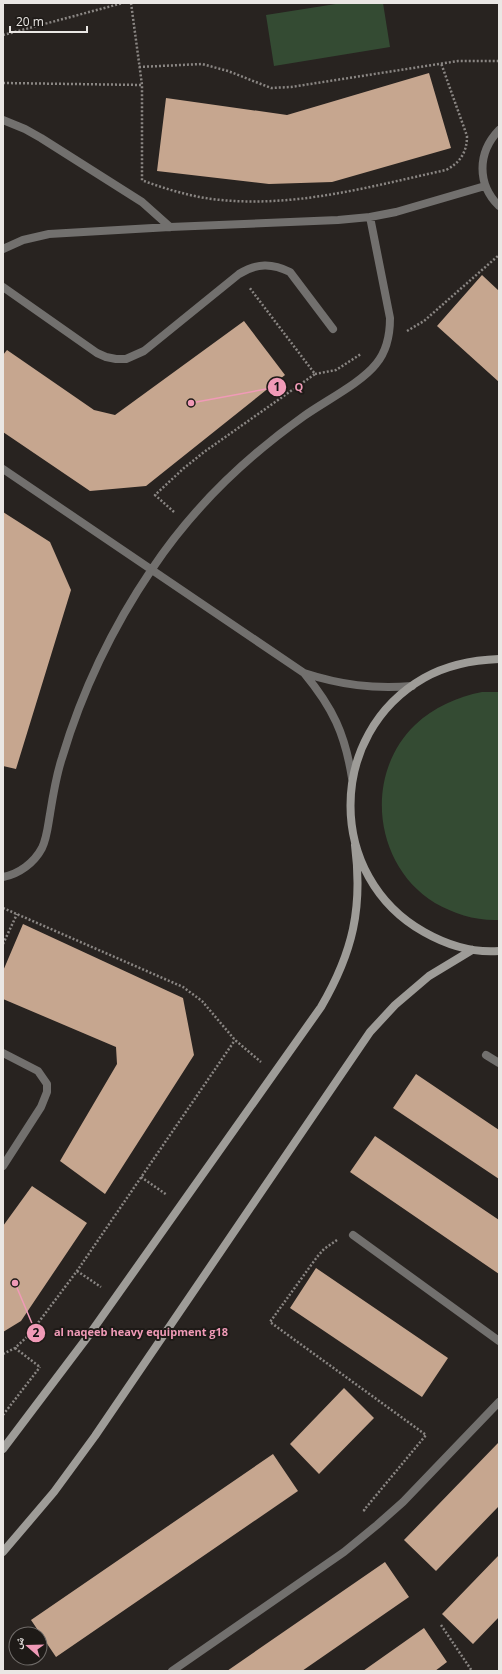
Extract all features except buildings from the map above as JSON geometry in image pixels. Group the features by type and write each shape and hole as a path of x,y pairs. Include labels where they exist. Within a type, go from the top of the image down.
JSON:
{"street":[{"path":"3,120 41,138 142,202 170,227"},
{"path":"499,130 486,147 482,167 485,186 491,198 499,206"},
{"path":"3,249 23,240 50,234 338,220 370,217 396,212 485,186"},
{"path":"3,877 17,872 27,866 42,848 46,837 53,793 61,760 82,697 111,637 151,569 187,522 237,470 270,441 305,415 369,372 384,353 388,342 390,318 370,217"},
{"path":"3,287 97,352 106,357 121,359 136,356 144,351 239,274 249,268 259,265 281,267 290,272 333,329"},
{"path":"3,469 304,673 328,704 337,722 344,740 352,778"},
{"path":"3,1449 116,1297 276,1072 335,983 346,957 353,929 357,901 358,873 350,808 352,778 358,757 366,738 390,704 424,678 444,669 499,654"},
{"path":"478,660 499,659"},
{"path":"304,673 346,684 390,687 412,686"},
{"path":"355,845 367,875 371,881 386,902 411,924 440,941 472,950 499,951"},
{"path":"3,1552 54,1492 95,1436 370,1032 395,1005 428,976 472,950"},
{"path":"3,1053 38,1070 46,1084 47,1092 41,1107 3,1166"},
{"path":"486,1054 499,1063"},
{"path":"353,1235 499,1342"},
{"path":"172,1671 344,1552 377,1525 403,1502 499,1402"}],"path":[{"path":"3,35 123,3"},
{"path":"130,3 142,85 142,202"},
{"path":"139,67 188,64 209,66 228,71 271,88 291,87 441,63 476,60 499,61"},
{"path":"142,181 176,192 211,199 246,202 282,202 318,198 446,170 453,167 460,160 467,145 467,136 441,63"},
{"path":"3,83 142,85"},
{"path":"187,522 155,495 184,468 204,452 315,374 336,370 356,356 388,342 424,321 499,255"},
{"path":"239,274 315,374"},
{"path":"3,908 183,987 202,1001 235,1040 254,1057 276,1072"},
{"path":"3,944 17,914"},
{"path":"3,1354 15,1348 29,1335 77,1271 235,1040"},
{"path":"141,1177 182,1204"},
{"path":"353,1235 342,1238 320,1253 270,1322 426,1434 364,1510 377,1525"},
{"path":"77,1271 116,1297"},
{"path":"15,1348 56,1378"},
{"path":"3,1415 40,1367"},
{"path":"441,1625 472,1671"}],"green space":[{"path":"342,3 383,3 390,47 274,66 266,15"},
{"path":"482,692 499,692 499,920 474,918 450,910 435,903 414,887 399,867 388,844 383,819 382,794 388,769 398,745 415,725 430,713 455,700"}],"place":[{"name":"Q","path":"191,403"},
{"name":"al naqeeb heavy equipment g18","path":"15,1283"}]}
